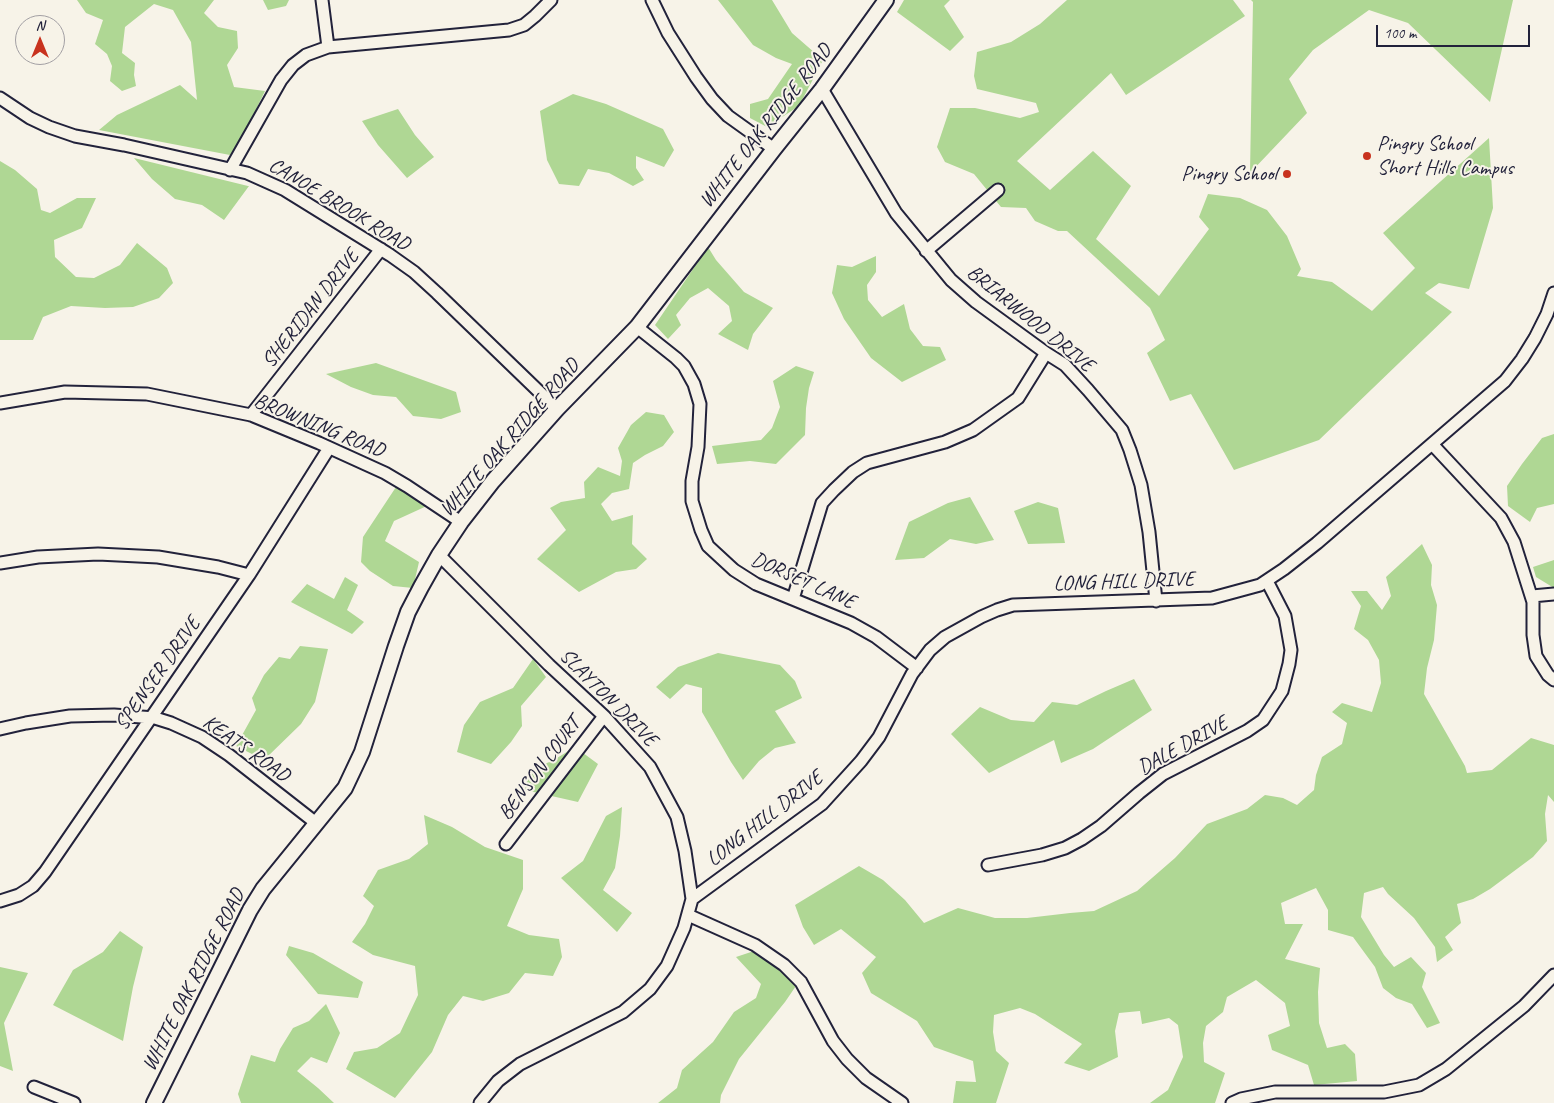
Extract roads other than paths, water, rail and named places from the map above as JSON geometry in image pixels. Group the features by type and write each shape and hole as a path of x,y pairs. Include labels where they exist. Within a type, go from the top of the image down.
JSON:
{"street":[{"path":"322,0 328,47"},
{"path":"230,170 281,80 293,65 306,55 328,47 509,30 524,24 551,0"},
{"path":"652,0 668,34 712,99 728,116 774,149"},
{"name":"WHITE OAK RIDGE ROAD","path":"154,1103 250,910 263,889 345,788 362,752 408,612 439,555 461,522 494,481 557,409 637,327 822,89 886,0"},
{"name":"BRIARWOOD DRIVE","path":"822,89 896,213 951,280 976,302 1065,365 1122,430 1140,485 1149,532 1156,601"},
{"name":"CANOE BROOK ROAD","path":"0,98 30,118 75,136 124,145 247,173 285,190 381,249 414,272 557,409"},
{"path":"926,251 998,190"},
{"name":"SHERIDAN DRIVE","path":"251,415 381,249"},
{"name":"LONG HILL DRIVE","path":"692,899 822,804 861,761 879,737 917,668 930,650 945,637 981,617 1013,605 1212,598 1260,585 1317,543 1504,381 1522,359 1535,338 1547,314 1554,293"},
{"name":"DORSET LANE","path":"637,327 676,358 684,366 694,384 700,404 698,447 692,480 692,501 708,546 734,570 756,584 851,623 876,637 917,668"},
{"path":"793,599 822,503 834,490 853,472 868,463 945,442 973,430 1018,398 1046,353"},
{"name":"BROWNING ROAD","path":"0,403 65,392 147,394 251,415 291,431 392,478 461,522"},
{"path":"1432,444 1501,518 1514,542 1532,596 1533,635 1536,656 1548,675 1554,680"},
{"name":"SPENSER DRIVE","path":"0,901 19,895 33,886 45,872 249,575 329,448"},
{"path":"0,563 38,557 98,554 158,558 218,567 249,575"},
{"name":"SLAYTON DRIVE","path":"439,555 549,666 604,716 650,767 677,817 692,899"},
{"name":"DALE DRIVE","path":"988,865 1042,855 1065,848 1100,826 1164,774 1184,762 1247,732 1263,720 1282,691 1291,650 1285,616 1266,580"},
{"path":"1532,596 1554,594"},
{"name":"KEATS ROAD","path":"0,729 70,716 114,714 151,717 171,723 202,737 229,755 316,823"},
{"name":"BENSON COURT","path":"506,844 604,716"},
{"path":"480,1103 498,1081 520,1064 623,1012 650,989 667,966 684,928 692,899"},
{"path":"688,916 755,945 784,964 801,982 833,1041 847,1058 866,1078 902,1103"},
{"path":"1232,1103 1241,1099 1275,1092 1363,1098 1419,1084 1446,1069 1524,1006 1554,975"},
{"path":"34,1087 74,1103"}],"place":[{"name":"Pingry School Short Hills Campus","path":"1367,156"},
{"name":"Pingry School","path":"1287,174"}]}
